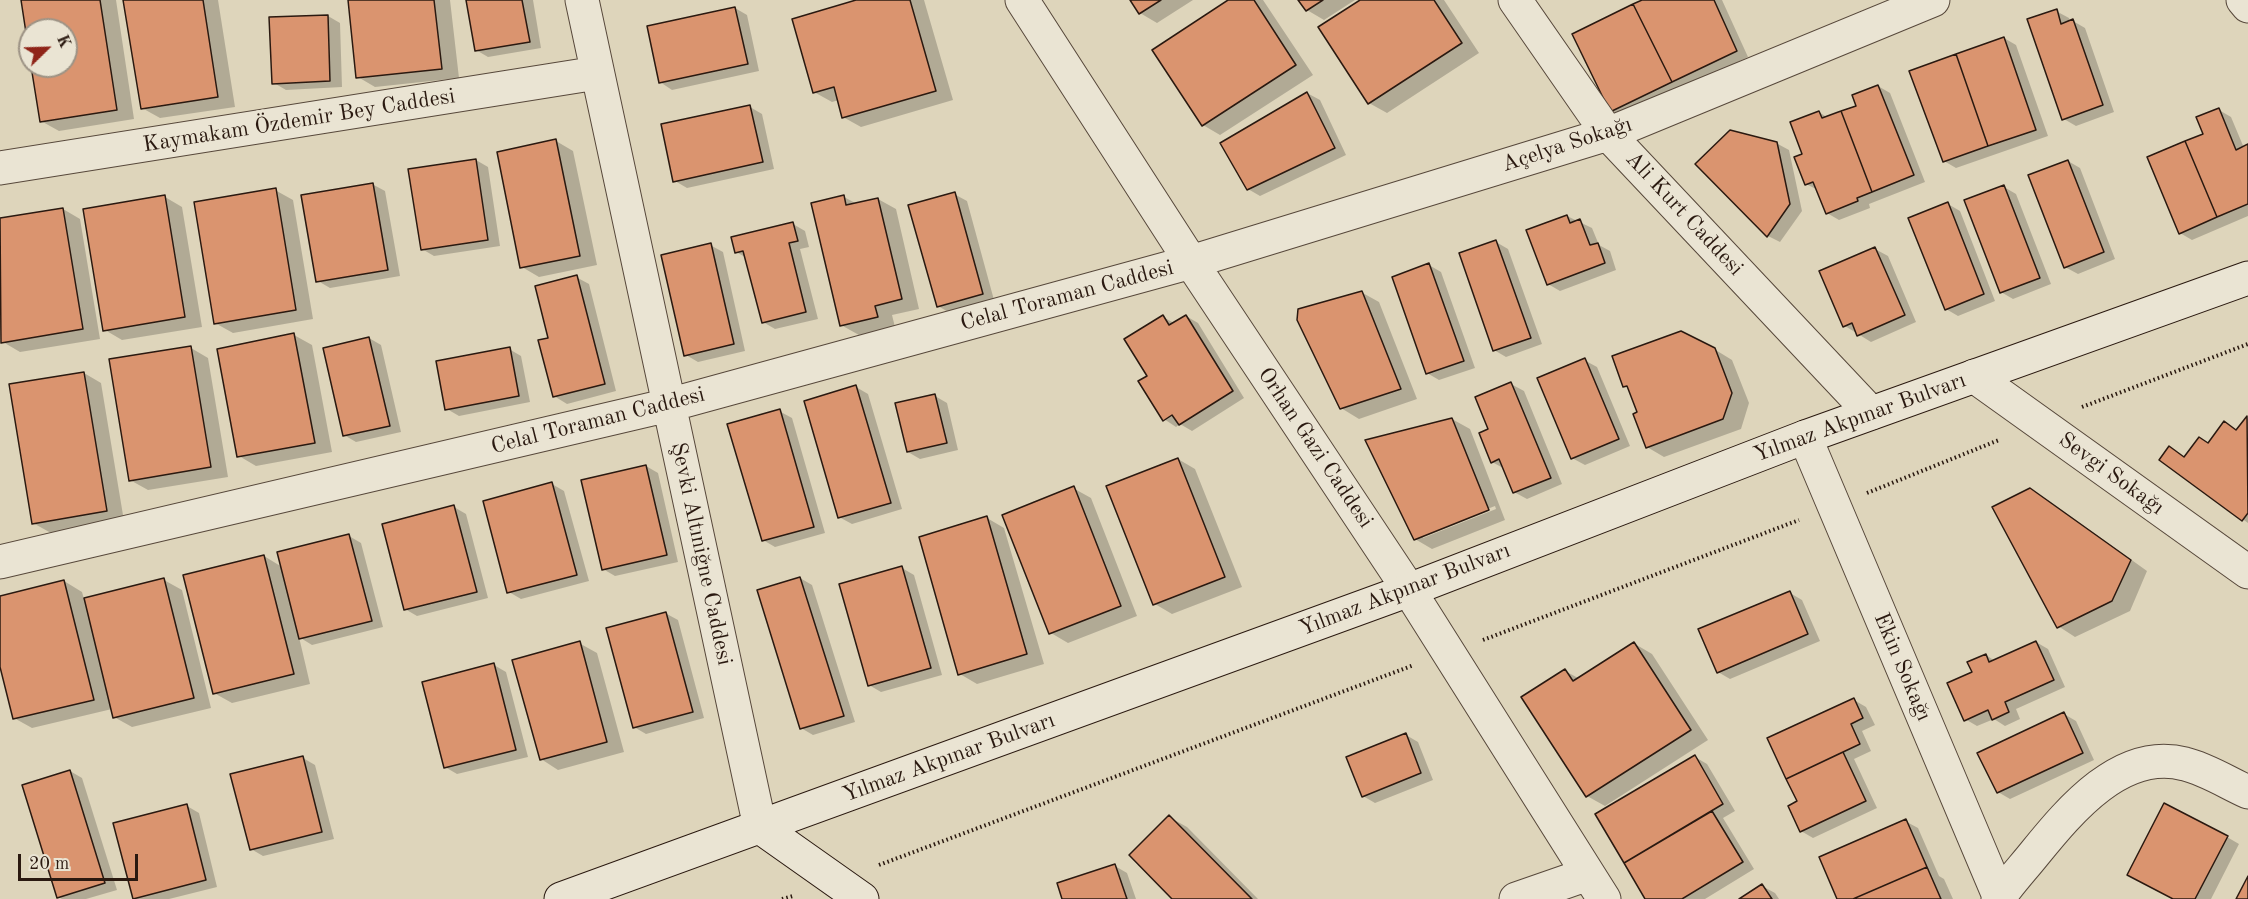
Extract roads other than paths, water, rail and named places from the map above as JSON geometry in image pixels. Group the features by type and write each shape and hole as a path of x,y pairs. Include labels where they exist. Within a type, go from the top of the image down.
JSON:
{"street":[{"name":"Şevki Altıniğne Caddesi","path":"582,0 760,827"},
{"name":"Orhan Gazi Caddesi","path":"1022,0 1191,262 1409,590 1596,887"},
{"name":"Ali Kurt Caddesi","path":"1515,0 1608,134 1871,413"},
{"name":"Açelya Sokağı","path":"1191,262 1608,134 1932,0"},
{"path":"2243,0 2248,6"},
{"name":"Kaymakam Özdemir Bey Caddesi","path":"0,168 597,73"},
{"name":"Celal Toraman Caddesi","path":"0,562 669,405 1191,262"},
{"name":"Yılmaz Akpınar Bulvarı","path":"561,899 1409,590 1805,437 2248,278"},
{"name":"Sevgi Sokağı","path":"1974,376 2248,573"},
{"name":"Ekin Sokağı","path":"1805,437 1999,898"},
{"path":"1999,898 2067,814 2091,792 2128,769 2159,761 2185,764 2248,792"},
{"path":"760,827 850,890"},
{"path":"1516,899 1596,887"}]}
